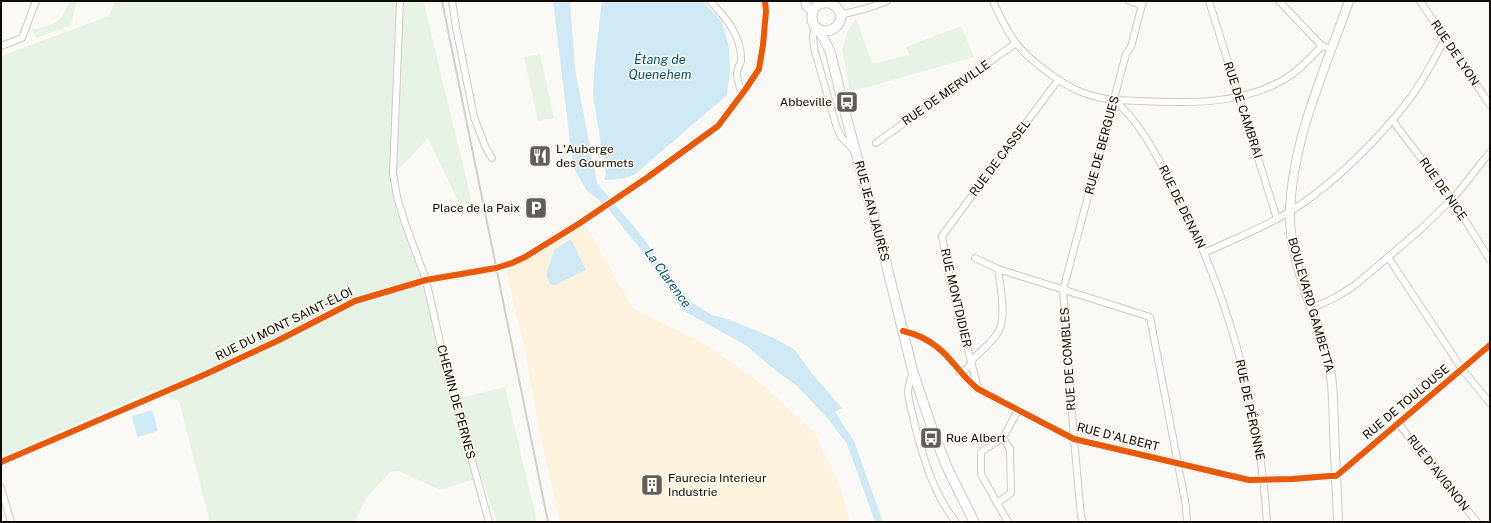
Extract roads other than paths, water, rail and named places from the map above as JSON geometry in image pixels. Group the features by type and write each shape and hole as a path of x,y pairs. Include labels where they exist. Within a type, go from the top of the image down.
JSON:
{"main road":[{"path":"823,2 829,2 837,7 840,15 839,22 834,28 827,31 818,29 812,22 814,6 823,2"},
{"name":"RUE JEAN JAURÈS","path":"830,51 834,28"},
{"name":"RUE JEAN JAURÈS","path":"818,29 830,51 914,372 944,461 974,522"}],"street":[{"path":"1,46 22,38 36,1"},
{"name":"CHEMIN DE PERNES","path":"400,1 393,172 397,197 426,280 449,382 489,522"},
{"path":"452,1 474,117 492,158"},
{"path":"710,1 728,20 738,39 741,62 737,72 738,83 742,94"},
{"path":"742,94 759,69 763,45 766,11 765,1"},
{"path":"805,1 806,6 814,6"},
{"path":"840,15 868,8 887,1"},
{"path":"993,1 1001,20 1016,43 1034,61 1058,80 1080,92 1114,100 1191,102 1240,97 1269,88 1285,80 1314,55 1322,46"},
{"path":"1128,1 1142,3"},
{"name":"RUE DE CAMBRAI","path":"1208,1 1240,97 1277,219"},
{"path":"1279,1 1322,46 1332,49"},
{"name":"BOULEVARD GAMBETTA","path":"1338,522 1332,380 1327,355 1311,309 1292,245 1290,211 1304,128 1349,1"},
{"name":"RUE DE LYON","path":"1420,1 1490,106"},
{"name":"RUE DE BERGUES","path":"1063,290 1126,54 1131,47 1142,3"},
{"path":"818,29 813,35 814,48 836,125 841,137 856,151"},
{"path":"1204,254 1277,219 1326,185 1348,166 1392,120 1421,82 1445,39"},
{"name":"RUE DE MERVILLE","path":"876,143 1016,43"},
{"path":"1314,55 1329,58"},
{"name":"RUE DE CASSEL","path":"942,236 1058,80"},
{"name":"RUE DU MONT SAINT-ÉLOI","path":"1,462 206,374 277,341 355,301 426,280 496,268 525,257 601,209 718,126 742,94"},
{"name":"RUE DE DENAIN","path":"1114,100 1122,107 1139,128 1158,157 1181,201 1204,254 1230,324"},
{"name":"RUE DE NICE","path":"1392,120 1452,199 1490,260"},
{"path":"1311,309 1336,297 1354,286 1421,229 1468,182 1490,152"},
{"name":"RUE MONTDIDIER","path":"942,236 951,284 978,389"},
{"path":"1388,257 1462,369 1490,403"},
{"path":"975,258 998,269 1150,317 1179,463 1187,522"},
{"path":"971,360 993,339 1000,328 1003,310 998,269"},
{"name":"RUE DE COMBLES","path":"1063,290 1074,439 1083,522"},
{"name":"RUE DE PÉRONNE","path":"1230,324 1252,406 1264,480 1267,522"},
{"name":"RUE D'ALBERT","path":"903,331 922,336 938,347 959,372 978,389 1074,439 1249,480 1336,476"},
{"name":"RUE DE TOULOUSE","path":"1336,476 1490,345"},
{"name":"RUE MONTDIDIER","path":"959,372 969,368 971,360"},
{"path":"914,372 909,382 908,392 919,442 936,489 949,513 956,522"},
{"path":"1008,522 981,474 982,452 1003,438 1018,410"},
{"name":"RUE D'AVIGNON","path":"1398,423 1477,522"},
{"path":"997,503 1011,493 1010,449 1003,438"},
{"path":"1,488 11,522"}],"water":[{"name":"La Clarence","path":"553,1 570,1 575,69 597,183 645,240 664,269 693,303 712,315 728,319 774,338 795,350 814,376 842,408 835,412 854,441 883,522 875,522 847,444 829,420 797,386 776,371 747,346 682,310 647,257 605,205 587,191 573,167"},
{"name":"Étang de Quenehem","path":"603,1 703,1 722,22 729,47 730,71 727,95 634,175 622,179 605,180 604,178 606,175 593,96 594,72 601,7"},
{"path":"571,239 586,270 555,285 550,284 546,274 555,249"},
{"path":"152,410 158,431 137,437 132,416"}],"railway":[{"path":"442,1 548,522"}],"place":[{"name":"Abbeville","path":"847,102"},
{"name":"L'Auberge des Gourmets","path":"540,156"},
{"name":"Place de la Paix","path":"536,208"},
{"name":"Rue Albert","path":"931,438"},
{"name":"Faurecia Interieur Industrie","path":"652,485"}]}
